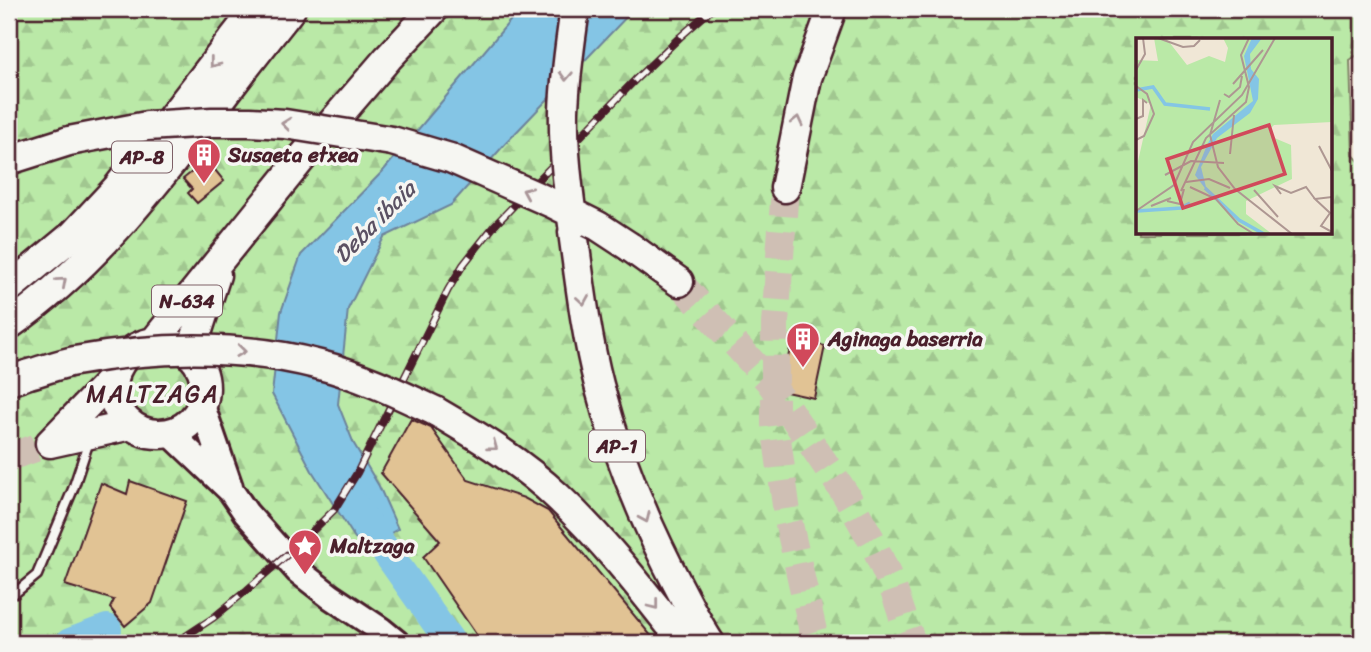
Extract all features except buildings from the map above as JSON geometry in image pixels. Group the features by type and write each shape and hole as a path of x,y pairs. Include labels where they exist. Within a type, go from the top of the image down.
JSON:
{"highway":[{"name":"AP-8","path":"9,288 73,235 129,175 256,9"},
{"name":"AP-8","path":"9,324 30,310 89,258 123,222 291,9"},
{"name":"N-634","path":"153,343 302,158 434,9"},
{"name":"AP-1","path":"575,9 567,63 564,114 567,175 583,305 598,383 632,489 659,548 710,643"},
{"path":"785,188 807,78 832,9"},
{"path":"9,160 69,141 147,126 212,122 285,124 392,141 450,158 598,226 679,282"},
{"name":"N-634","path":"170,433 147,433 131,425 50,443 116,376 127,355 140,346 163,343 174,345 190,355 221,259"},
{"path":"19,378 73,361 165,349 226,349 275,355 321,365 380,385 481,437 557,496 627,569 684,643"},
{"path":"170,433 188,425 202,406 204,379 198,364 190,355"},
{"path":"116,376 113,389 118,410 131,425"}],"main road":[{"path":"202,406 231,491"},
{"path":"170,433 231,491 246,513 298,571 397,643"}],"lane":[{"path":"9,595 37,575 73,489 91,434"}],"green space":[{"path":"9,9 1362,9 1362,52 1350,60 1353,155 1362,164 1362,643 9,643"}],"water":[{"path":"520,9 634,9 505,144 451,205 384,237 348,309 338,404 354,444 379,486 398,529 362,549 312,471 272,394 281,312 301,255 383,171"}],"waterway":[{"name":"Deba ibaia","path":"354,506 451,643"},
{"path":"70,643 107,629"}],"tunnel":[{"path":"785,188 775,324 775,424 788,520 817,643"},
{"path":"679,282 769,381 846,495 871,539 892,585 912,643"},
{"path":"9,457 50,443"}],"railway":[{"path":"175,643 213,618 247,590 334,510 357,473 463,265 494,226 636,79 712,9"}],"place":[{"name":"Susaeta etxea","path":"204,185"},
{"name":"Aginaga baserria","path":"803,369"},
{"name":"Maltzaga","path":"305,576"}],"district":[{"name":"MALTZAGA","path":"153,394"}]}
